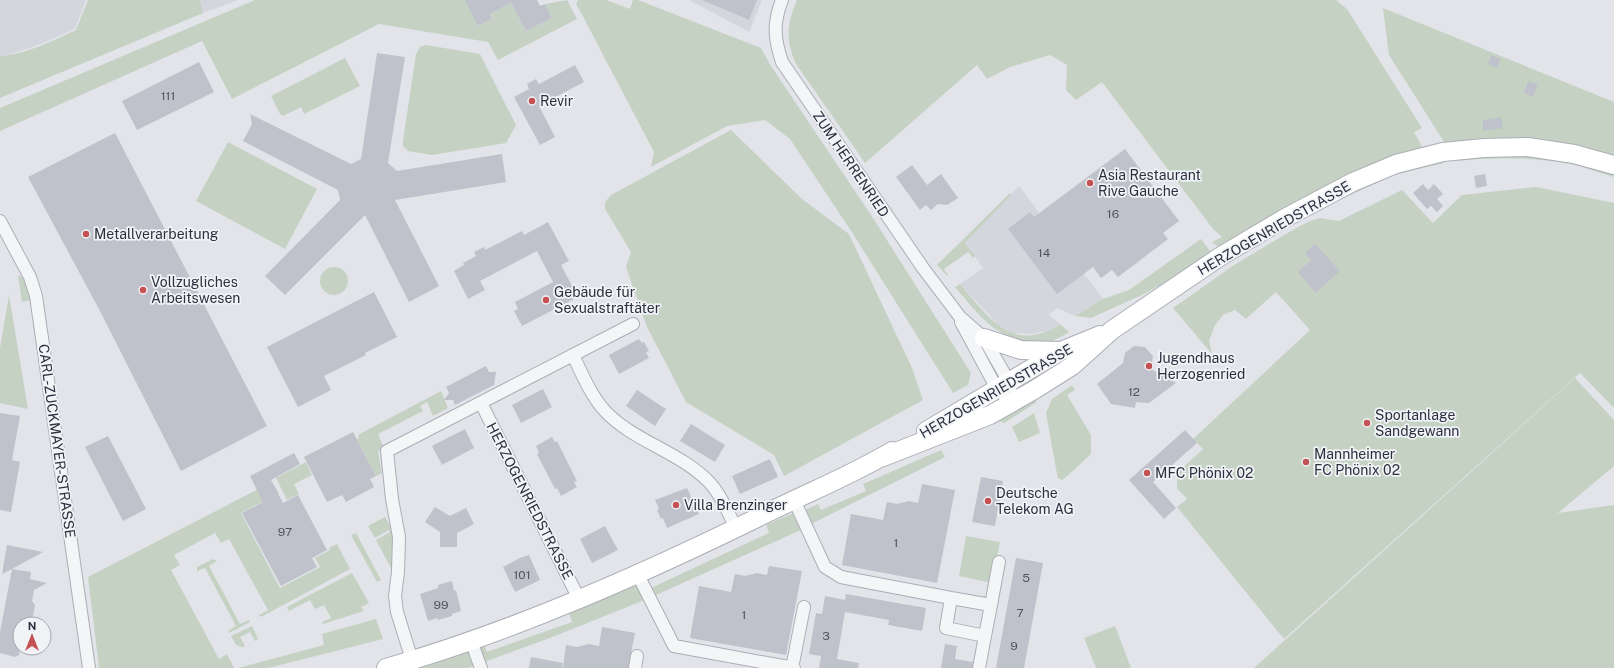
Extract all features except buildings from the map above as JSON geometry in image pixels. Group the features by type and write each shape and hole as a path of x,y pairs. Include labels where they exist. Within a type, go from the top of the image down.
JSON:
{"street":[{"name":"ZUM HERRENRIED","path":"782,0 776,14 775,30 776,45 782,62 909,248 960,317 984,338 1003,385"},
{"name":"HERZOGENRIEDSTRASSE","path":"386,668 471,641 638,575 883,457 990,416 1072,366 1112,330 1221,256 1285,218 1353,182 1396,164 1443,152 1484,148 1528,148 1574,154 1614,165"},
{"name":"CARL-ZUCKMAYER-STRASSE","path":"0,221 30,278 36,296 89,668"},
{"name":"ZUM HERRENRIED","path":"960,317 964,329 1013,402"},
{"path":"412,660 397,612 394,596 398,572 399,537 392,499 387,452 633,324"},
{"name":"HERZOGENRIEDSTRASSE","path":"883,457 1061,351 1112,330"},
{"path":"984,338 1021,350 1061,351"},
{"path":"573,356 596,399 604,410 617,422 696,470 710,484 722,500 736,528"},
{"name":"HERZOGENRIEDSTRASSE","path":"481,403 579,599"},
{"path":"794,500 825,567 840,578 991,606"},
{"path":"979,668 999,562"},
{"path":"638,575 674,646 771,666 793,668 804,608"},
{"path":"951,598 946,628 985,636"},
{"path":"471,641 481,668"}],"shaded area":[{"path":"0,0 86,0 75,29 41,44 8,55 0,56"},
{"path":"200,0 238,0 203,13"},
{"path":"689,0 762,0 749,32"},
{"path":"1018,187 1020,187 1103,299 1075,316 1057,308 1049,315 1060,324 1047,331 1031,334 1012,333 1000,327 960,284 983,268 965,243"}],"green space":[{"path":"88,0 200,0 203,13 0,98 0,56 30,50 76,30"},
{"path":"255,0 466,0 479,26 492,19 490,14 511,3 526,31 552,18 545,4 567,0 577,19 498,60 488,42 379,24 232,99 202,41 0,131 0,108"},
{"path":"578,0 606,0 630,9 633,0 638,0 761,48 771,66 873,218 971,373 968,385 953,393 853,234 790,139 765,120 727,126 651,167 654,152 576,5"},
{"path":"797,0 1336,0 1347,9 1422,128 1414,132 1422,147 1427,146 1426,148 1221,249 1212,242 1222,237 1213,229 1102,82 1076,100 1066,90 1067,65 1050,55 1010,67 987,79 977,65 865,163 796,64 792,55 789,39 789,24"},
{"path":"1383,8 1614,102 1614,159 1446,145 1389,55"},
{"path":"426,45 480,54 516,125 506,143 432,155 408,151 403,146 416,54 420,47"},
{"path":"345,58 360,86 304,114 301,107 283,116 280,114 271,96"},
{"path":"731,130 802,199 849,234 912,368 923,400 784,476 774,455 686,402 647,327 626,267 631,252 605,209 605,202 611,195"},
{"path":"228,142 317,189 285,249 196,201"},
{"path":"1484,154 1550,156 1614,172 1614,177 1576,165 1542,160 1514,158 1457,161 1456,156"},
{"path":"1443,161 1444,163 1394,175 1322,208 1386,174"},
{"name":"Sportanlage Sandgewann","path":"1536,187 1614,203 1614,408 1580,373 1284,639 1177,507 1187,499 1177,488 1177,473 1203,449 1193,439 1310,330 1276,292 1246,319 1235,310 1223,315 1215,325 1209,341 1212,354 1173,308 1234,265 1296,228 1320,218 1339,221 1402,190 1433,223 1462,195"},
{"path":"1009,194 1012,194 965,243 975,256 973,258 968,252 944,269 948,275 947,276 937,265"},
{"path":"1201,239 1211,252 1169,280 1144,294 1091,318 1075,316 1103,299 1129,290"},
{"path":"334,267 344,271 348,281 344,291 334,295 324,291 320,281 324,271"},
{"path":"18,275 28,281 31,300 22,302"},
{"path":"960,284 981,309 992,319 1003,328 1015,334 1028,335 1043,333 1060,324 1069,332 1051,342 1041,345 1026,344 998,331 990,325 955,287"},
{"path":"9,295 28,409 0,403 0,348"},
{"path":"1575,378 1614,420 1614,466 1558,513 1614,505 1614,668 1254,668"},
{"path":"1072,385 1075,390 1067,395 1091,435 1091,454 1062,480 1058,478 1057,474 1046,413 1052,399"},
{"path":"441,391 448,408 433,416 427,402 420,406 423,411 378,434 383,446 378,452 382,473 376,476 357,439 359,438 358,435"},
{"path":"1035,399 1036,403 1006,422 1004,423 999,421"},
{"path":"1034,413 1040,433 1019,442 1012,427"},
{"path":"941,450 945,457 809,525 803,511 818,504 821,510 866,491 863,484"},
{"path":"306,462 312,475 294,484 299,494 287,500 276,478"},
{"path":"272,482 279,493 241,513 280,588 320,567 315,558 330,550 329,548 337,544 350,569 261,617 259,615 268,610 229,539 221,543 215,533 174,555 180,565 171,570 219,659 227,654 234,668 99,668 88,577"},
{"path":"793,513 801,530 647,599 555,636 468,668 421,668 420,664 483,643 487,652 572,622 569,613 647,581 651,588 769,533 766,525"},
{"path":"385,517 394,533 394,570 392,570 376,540 390,532 389,530 375,538 368,526"},
{"path":"356,533 381,580 377,582 351,535"},
{"path":"966,536 1000,542 992,583 959,576"},
{"path":"213,559 217,561 209,566 240,624 249,620 250,622 229,633 228,631 236,626 205,568 197,571 197,567"},
{"path":"352,573 369,603 361,607 364,611 323,624 322,622 331,618 324,605 315,609 310,600 289,611 287,607"},
{"path":"376,619 383,639 268,668 238,668 324,645 322,634"},
{"path":"252,626 258,639 255,641 250,632 240,637 245,646 242,647 236,645 231,636"},
{"path":"1115,626 1131,668 1096,668 1084,638"}],"place":[{"name":"Revir","path":"532,101"},
{"name":"Asia Restaurant Rive Gauche","path":"1090,183"},
{"name":"Metallverarbeitung","path":"86,234"},
{"name":"Vollzugliches Arbeitswesen","path":"143,290"},
{"name":"Gebäude für Sexualstraftäter","path":"546,300"},
{"name":"Jugendhaus Herzogenried","path":"1149,366"},
{"name":"Sportanlage Sandgewann","path":"1367,423"},
{"name":"Mannheimer FC Phönix 02","path":"1306,462"},
{"name":"MFC Phönix 02","path":"1147,473"},
{"name":"Deutsche Telekom AG","path":"988,501"},
{"name":"Villa Brenzinger","path":"676,505"}]}
